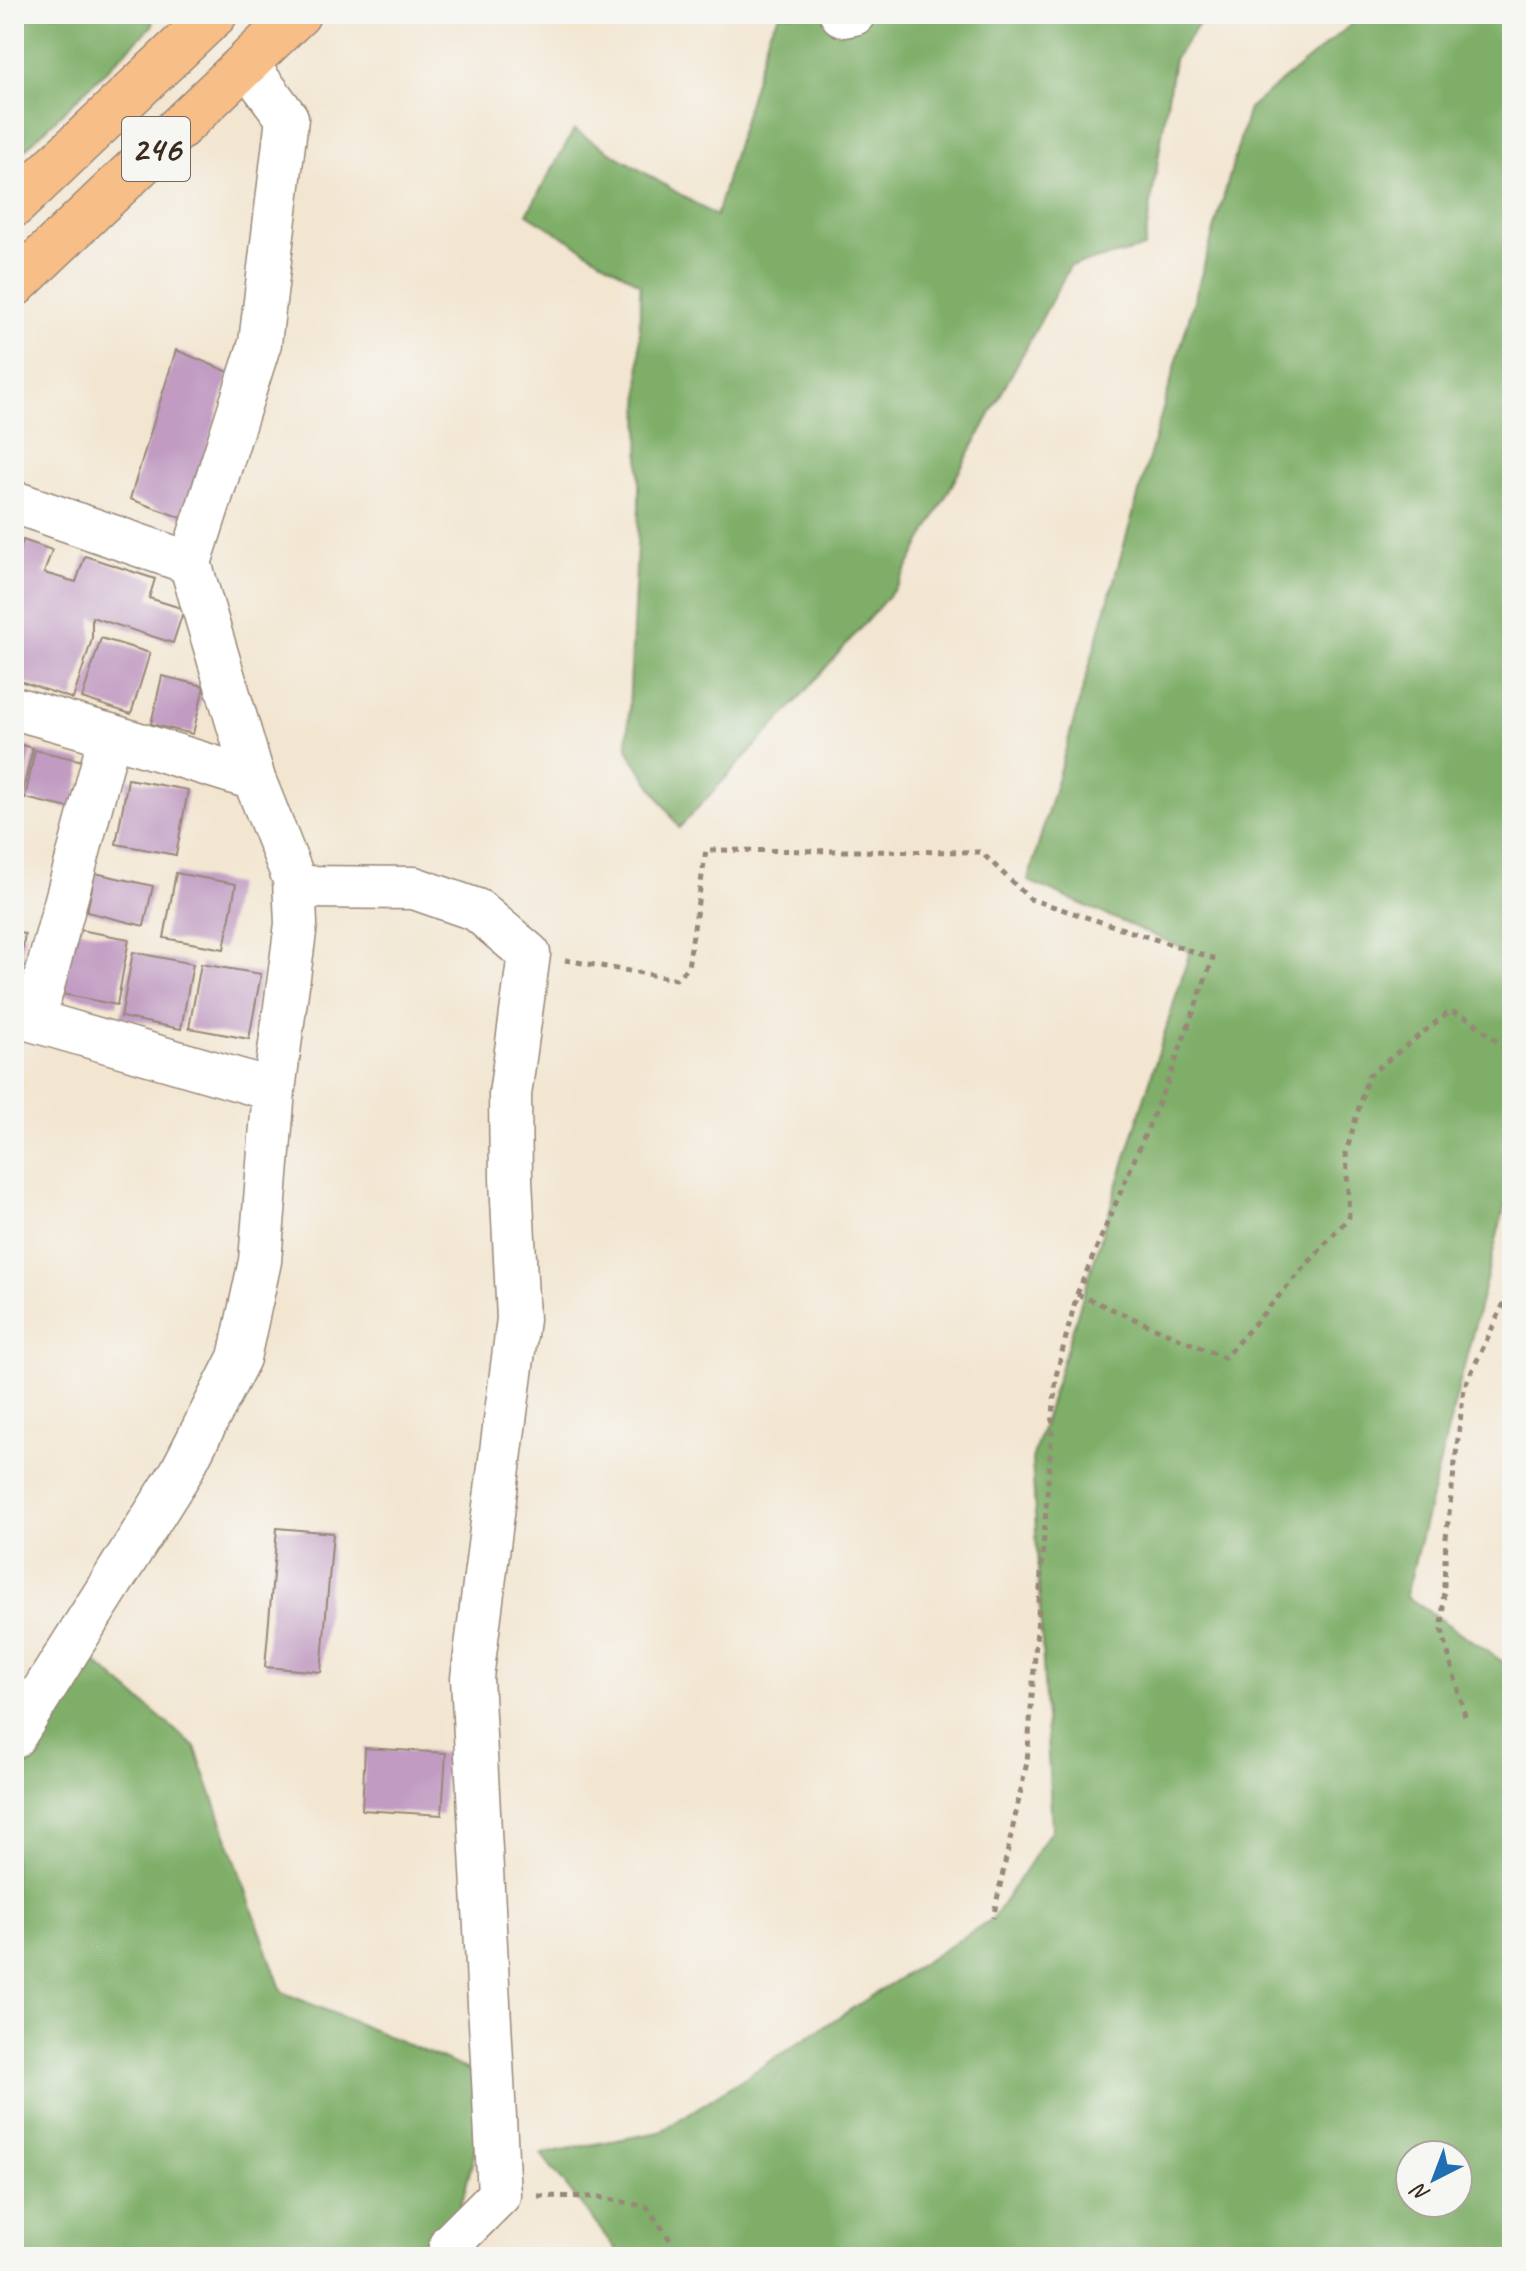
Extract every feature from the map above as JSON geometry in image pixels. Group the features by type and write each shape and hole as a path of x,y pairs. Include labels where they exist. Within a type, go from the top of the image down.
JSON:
{"highway":[{"name":"246","path":"14,205 215,14"},
{"name":"246","path":"14,285 298,14"}],"street":[{"path":"841,14 854,14"},
{"path":"14,1737 181,1472 239,1358 260,1261 274,1090 296,924 294,879 254,779 190,563 260,343 287,118 246,63"},
{"path":"14,502 190,563"},
{"path":"14,708 254,779"},
{"path":"110,735 24,1017 274,1090"},
{"path":"294,879 304,887 414,888 477,910 529,954 510,1095 518,1319 472,1678 499,2195 451,2243 448,2257"}],"path":[{"path":"529,954 676,979 688,967 706,850 721,850 981,852 1030,899 1213,958 1170,1076 1077,1294 1056,1376 1027,1762 993,1918"},
{"path":"1077,1294 1224,1358 1349,1217 1346,1153 1368,1076 1450,1011 1470,1019 1512,1054"},
{"path":"1465,1716 1442,1630 1446,1538 1464,1388 1512,1286"},
{"path":"499,2195 599,2197 647,2207 682,2257"}],"green space":[{"path":"14,14 151,14 153,25 14,160"},
{"path":"780,14 1206,14 1174,59 1144,248 1070,266 898,585 788,711 679,828 627,749 639,507 640,284 527,214 574,130 716,216 769,32"},
{"path":"1364,14 1493,14 1512,23 1512,1190 1505,1205 1406,1596 1512,1668 1512,2257 622,2257 541,2154 660,2132 993,1918 1052,1829 1032,1460 1190,951 1028,881 1249,108"},
{"path":"73,1643 195,1747 282,1992 493,2080 448,2257 14,2257 14,1799"}],"building":[{"path":"176,350 229,372 187,520 130,499"},
{"path":"23,540 52,550 44,573 76,582 85,556 155,579 149,598 184,609 173,643 92,617 92,639 73,699 14,679 14,568"},
{"path":"101,638 150,653 131,714 82,698"},
{"path":"162,676 204,686 193,734 151,724"},
{"path":"14,743 33,748 22,795 14,794"},
{"path":"35,750 83,761 73,809 25,798"},
{"path":"128,779 188,790 176,855 116,844"},
{"path":"14,814 23,815 15,849 14,849"},
{"path":"95,873 153,886 144,926 87,912"},
{"path":"176,873 236,884 224,949 164,938"},
{"path":"69,928 129,939 117,1005 57,993"},
{"path":"14,932 25,934 16,988 14,988"},
{"path":"133,952 193,964 181,1029 121,1017"},
{"path":"201,964 261,974 249,1039 189,1028"},
{"path":"277,1528 333,1533 321,1672 265,1667"},
{"path":"365,1748 446,1753 442,1815 362,1810"}]}
